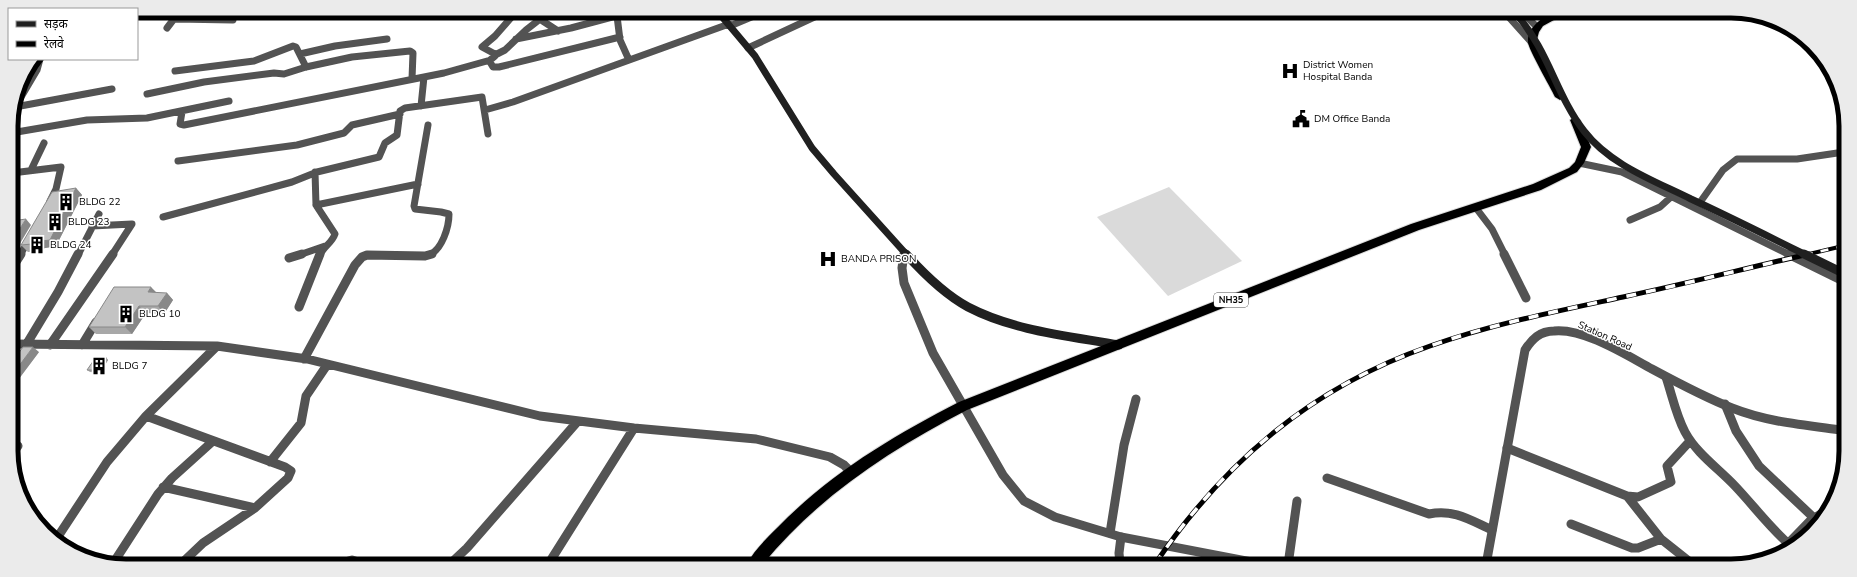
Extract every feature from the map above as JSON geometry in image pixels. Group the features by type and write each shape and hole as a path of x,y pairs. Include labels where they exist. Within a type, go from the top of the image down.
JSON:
{"highway":[{"path":"1551,18 1537,26 1532,36 1583,137 1586,147 1579,163"},
{"name":"NH35","path":"758,559 773,538 799,513 851,472 905,437 963,406 1120,345 1350,252 1416,227 1537,187 1573,170 1579,163"}],"main road":[{"path":"724,18 764,70 802,133 822,162 904,252 939,286 962,303 979,313 1000,321 1033,329 1120,345"},
{"path":"1519,18 1533,40 1583,130 1609,155 1637,172 1839,271"}],"street":[{"path":"495,55 482,48 510,18"},
{"path":"182,112 180,124 184,125 448,72 489,61 495,55 505,50 541,18 558,31"},
{"path":"516,40 609,18"},
{"path":"617,18 620,37 629,60"},
{"path":"485,110 513,102 747,18"},
{"path":"748,48 812,18"},
{"path":"1510,18 1533,40"},
{"path":"1528,18 1537,26"},
{"path":"167,28 175,19 233,20"},
{"path":"489,61 493,67 499,67 620,37"},
{"path":"300,54 335,46 387,39"},
{"path":"175,71 254,61 293,46 296,47 306,67"},
{"path":"147,94 204,82 274,73 284,74 306,67 352,57 410,51 413,53 412,79"},
{"path":"24,91 37,70 40,61"},
{"path":"421,106 424,77"},
{"path":"20,107 112,89"},
{"path":"163,217 284,184 315,172 379,157 385,143 397,135 402,109 478,97 483,99 488,134"},
{"path":"18,131 78,121 147,118 182,112 229,101"},
{"path":"178,161 297,145 344,133 352,125 400,114"},
{"path":"304,359 355,265 362,257 373,254 425,256 437,250 450,216 449,214 445,212 416,209 414,206 428,125"},
{"path":"31,170 44,143"},
{"path":"1696,209 1723,170 1737,159 1791,160 1839,153"},
{"path":"1579,163 1622,172 1839,279"},
{"path":"18,172 61,167 56,189 47,208"},
{"path":"290,258 325,246 333,240 335,234 316,205 314,199 315,172"},
{"path":"316,205 418,184"},
{"path":"1630,220 1656,209 1672,197"},
{"path":"1476,208 1492,229 1526,298"},
{"path":"26,345 58,292 99,214"},
{"path":"50,345 132,224 92,226"},
{"path":"18,258 32,234"},
{"path":"299,307 320,254 325,246"},
{"path":"904,252 902,268 904,283 933,354 1003,475 1024,501 1055,517 1121,537 1236,559"},
{"path":"82,345 99,318"},
{"name":"Station Road","path":"1487,559 1525,350 1529,341 1537,335 1553,330 1579,334 1666,377 1725,404 1757,416 1780,422 1839,430"},
{"path":"18,344 216,346 304,359 540,416 634,428 756,439 830,457 841,463 851,472"},
{"path":"59,535 96,477 146,416 216,346"},
{"path":"270,462 301,423 306,396 328,364"},
{"path":"1666,377 1681,424 1690,441 1734,485 1785,544"},
{"path":"1110,533 1124,445 1136,399"},
{"path":"1725,404 1736,431 1759,466 1814,518 1793,539"},
{"path":"146,416 290,469 291,474 255,508 203,543 185,559"},
{"path":"455,559 467,548 578,421"},
{"path":"552,559 634,428"},
{"path":"116,558 149,506 164,487 213,441"},
{"path":"1507,448 1627,496 1638,497 1670,482 1667,466 1690,441"},
{"path":"1327,478 1428,514 1443,512 1458,515 1492,530"},
{"path":"164,487 255,508"},
{"path":"1627,496 1661,539 1685,559"},
{"path":"1289,559 1297,501"},
{"path":"1571,524 1632,548 1638,548 1661,539"},
{"path":"1120,559 1121,537"}],"shaded area":[{"path":"1169,187 1242,261 1168,296 1097,217"}],"building":[{"path":"76,188 50,240 21,245 52,192"},
{"path":"26,219 18,232 18,220"},
{"path":"114,287 151,287 148,292 167,293 158,306 139,306 125,327 89,327"},
{"path":"23,347 33,347 18,367 18,354"},
{"path":"96,357 106,357 97,370 87,370"}],"railway":[{"path":"1805,255 1839,247"},
{"path":"1159,559 1182,527 1210,493 1241,461 1274,432 1309,406 1347,383 1387,363 1430,346 1477,331 1809,254"}],"place":[{"name":"District Women Hospital Banda","path":"1290,71"},
{"name":"DM Office Banda","path":"1301,119"},
{"name":"BLDG 22","path":"66,202"},
{"name":"BLDG 23","path":"55,222"},
{"name":"BLDG 24","path":"37,245"},
{"name":"BANDA PRISON","path":"828,259"},
{"name":"BLDG 10","path":"126,314"},
{"name":"BLDG 7","path":"99,366"}]}
